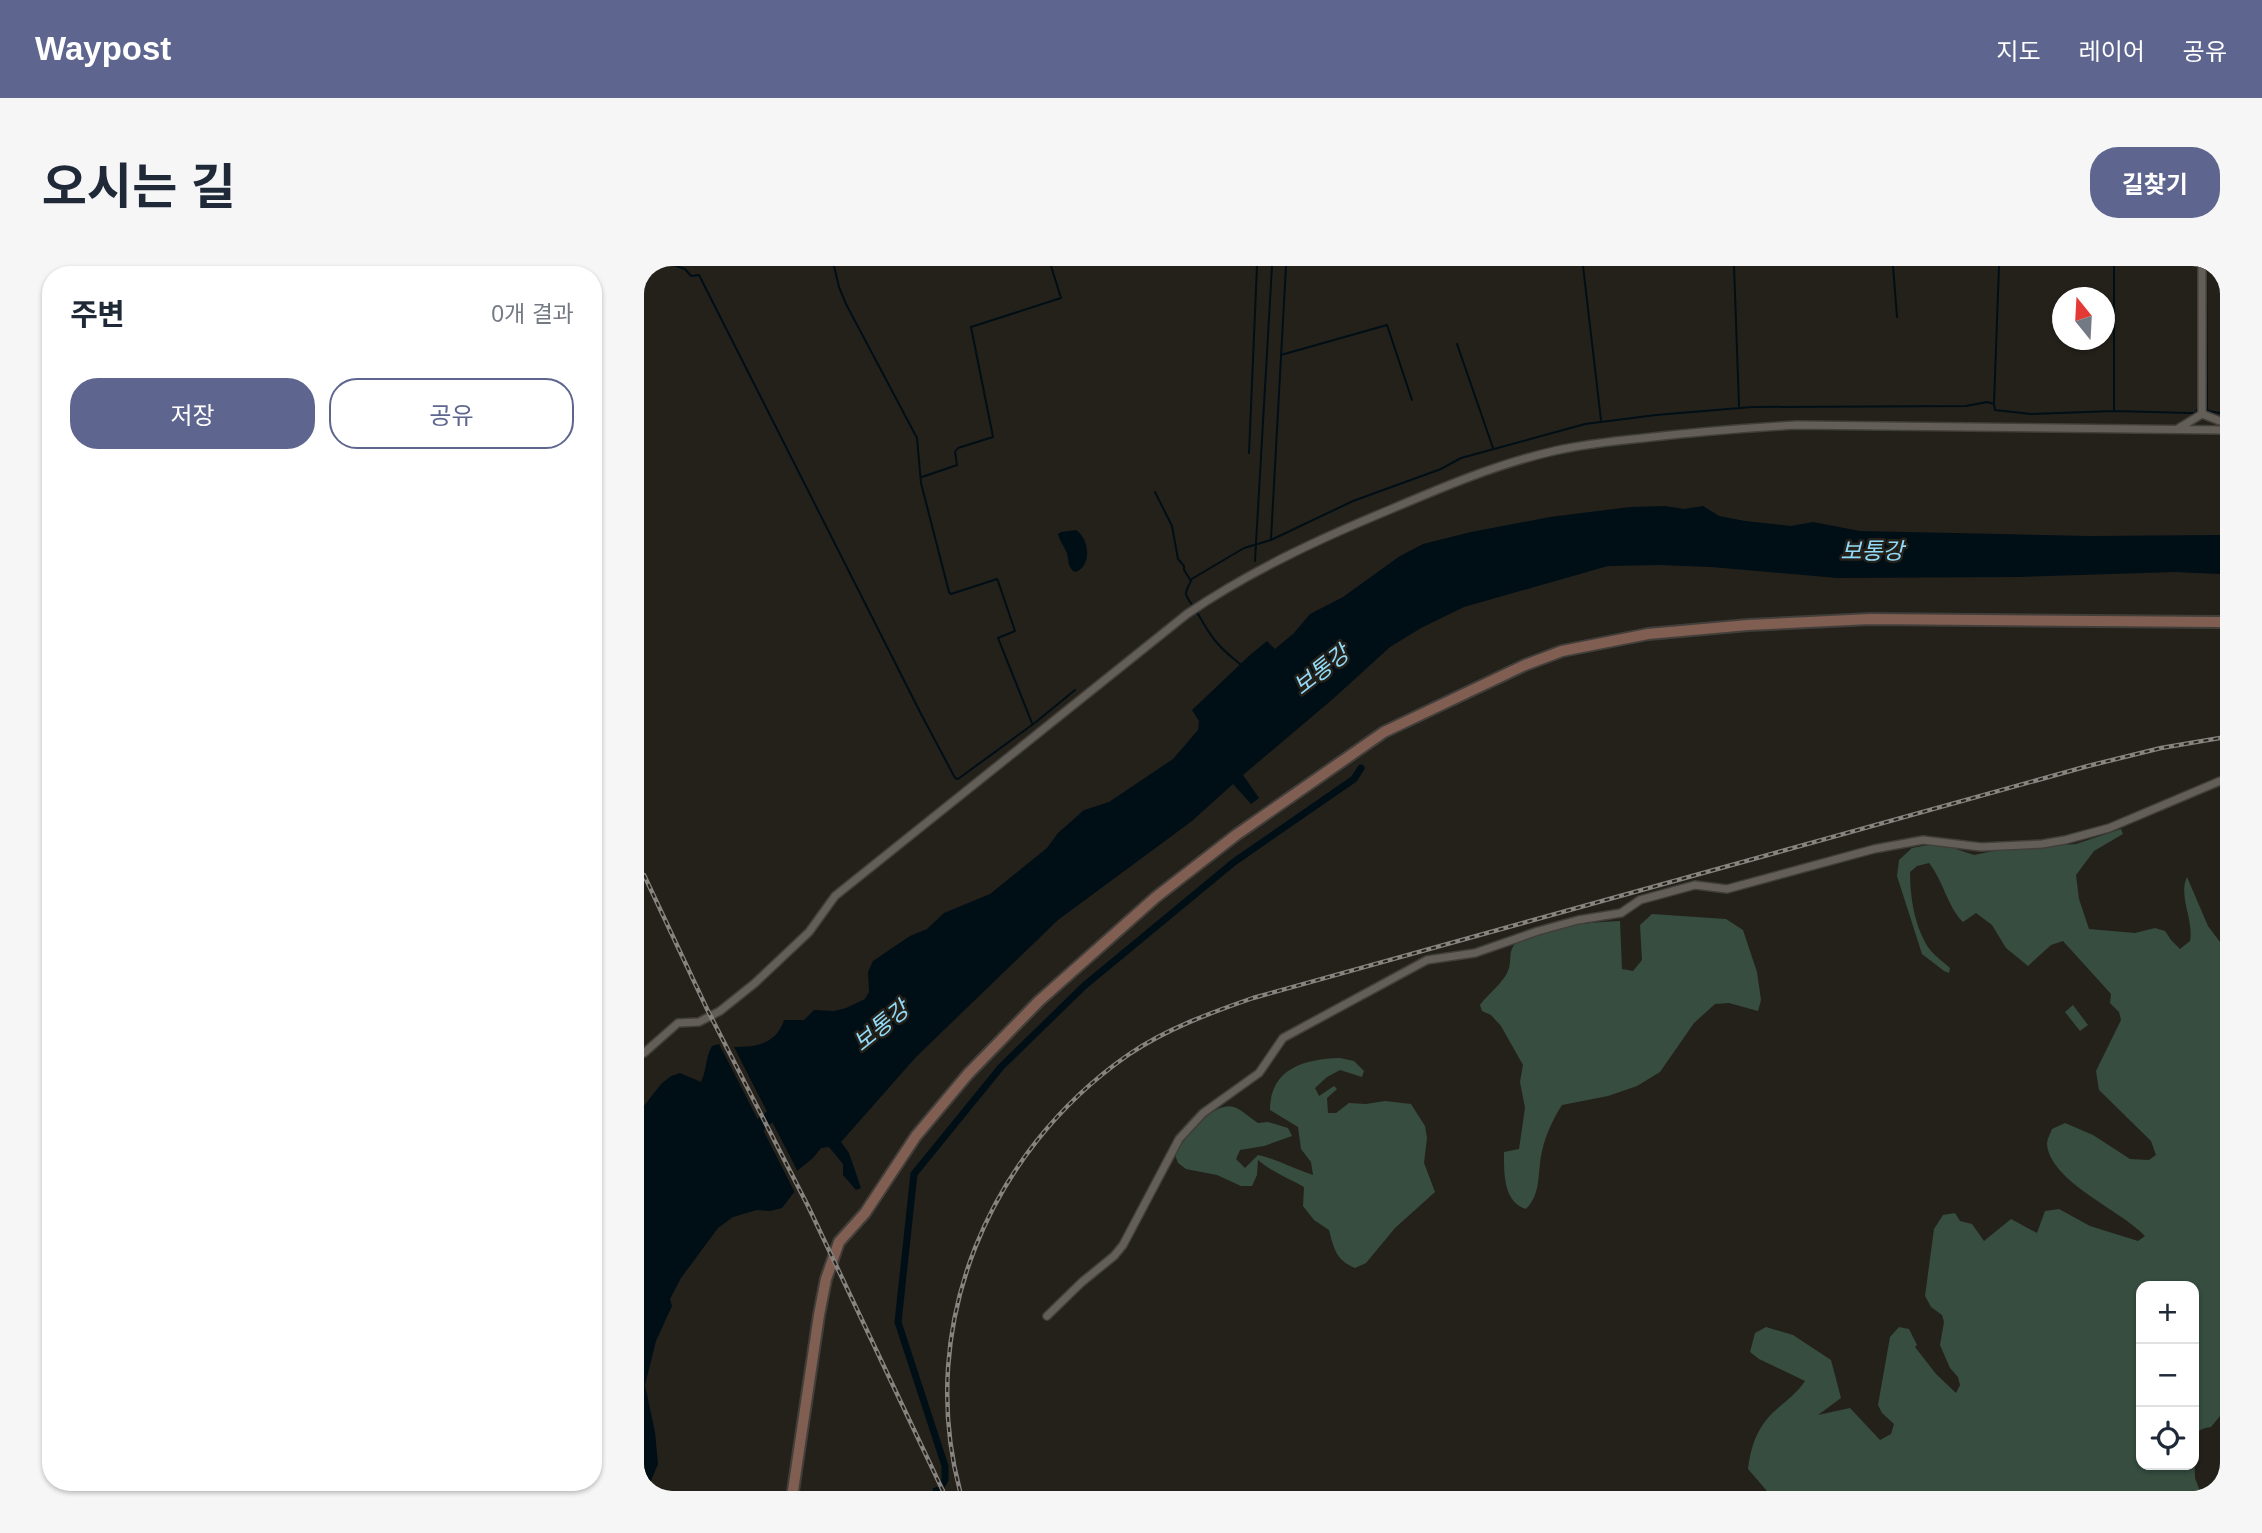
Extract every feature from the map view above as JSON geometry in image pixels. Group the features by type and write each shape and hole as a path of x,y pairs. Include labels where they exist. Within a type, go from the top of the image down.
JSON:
{"main road":[{"path":"793,1491 818,1315 826,1279 839,1242 865,1213 916,1136 968,1074 1039,1001 1156,897 1246,827 1384,732 1525,665 1562,651 1648,634 1727,626 1870,619 2220,622"}],"street":[{"path":"2202,266 2202,414"},
{"path":"2202,414 2220,421"},
{"path":"2175,430 2202,414"},
{"path":"644,1053 678,1023 699,1022 720,1011 755,983 809,932 835,897 1187,614 1221,591 1277,561 1456,481 1506,463 1556,450 1731,428 1797,425 2220,430"},
{"path":"1047,1316 1124,1245 1174,1148 1191,1124 1259,1073 1283,1038 1427,960 1475,953 1578,920 1621,913 1640,900 1695,885 1727,889 1874,849 1923,840 1981,847 2065,840 2109,828 2220,781"}],"green space":[{"path":"2121,829 2123,834 2094,851 2076,875 2079,899 2089,929 2135,933 2155,928 2165,931 2180,949 2190,941 2191,933 2184,892 2187,877 2208,926 2220,942 2220,1416 2211,1427 2199,1431 2199,1281 2136,1281 2136,1470 2195,1470 2200,1491 1767,1491 1748,1469 1753,1444 1770,1415 1805,1381 1750,1352 1755,1333 1766,1327 1793,1335 1831,1360 1841,1398 1818,1415 1850,1408 1880,1440 1891,1434 1894,1424 1878,1405 1890,1337 1899,1327 1909,1329 1917,1345 1915,1347 1936,1374 1956,1393 1960,1385 1940,1345 1944,1322 1942,1315 1931,1307 1925,1296 1934,1229 1943,1215 1955,1213 1960,1221 1972,1224 1984,1241 2011,1219 2037,1233 2045,1211 2059,1209 2090,1226 2138,1241 2145,1236 2060,1171 2051,1158 2047,1144 2052,1129 2065,1123 2093,1135 2130,1159 2149,1160 2156,1155 2151,1141 2099,1090 2096,1071 2121,1020 2119,1012 2110,1003 2111,994 2063,941 2051,945 2028,966 2006,948 1992,925 1976,913 1963,922 1953,909 1929,863 1917,866 1910,872 1912,900 1918,927 1926,944 1950,968 1949,973 1944,971 1922,954 1897,876 1899,860 1912,848 1928,845 1953,848 1974,855 1998,850 2076,844"},
{"path":"1652,914 1726,919 1743,930 1757,972 1761,1000 1758,1011 1729,1003 1715,1004 1694,1023 1660,1072 1637,1086 1608,1096 1562,1105 1546,1139 1535,1196 1526,1209 1518,1205 1509,1193 1504,1160 1504,1152 1519,1149 1525,1108 1520,1082 1523,1065 1501,1026 1491,1015 1482,1011 1480,1005 1506,975 1514,945 1522,939 1548,930 1620,921 1622,969 1633,971 1642,960 1640,925"},
{"path":"2073,1005 2088,1025 2080,1031 2065,1012"},
{"path":"1340,1058 1354,1061 1364,1071 1362,1077 1340,1070 1315,1088 1319,1096 1334,1086 1337,1089 1327,1098 1328,1113 1336,1113 1349,1103 1385,1101 1411,1104 1425,1126 1427,1138 1424,1163 1435,1192 1395,1228 1366,1263 1355,1268 1340,1257 1334,1248 1329,1230 1314,1220 1303,1206 1304,1187 1258,1160 1257,1175 1252,1186 1241,1186 1217,1175 1186,1169 1178,1163 1175,1155 1192,1131 1208,1115 1226,1106 1234,1107 1258,1123 1268,1122 1288,1128 1292,1136 1264,1146 1240,1150 1236,1159 1245,1168 1258,1155 1313,1175 1311,1162 1301,1149 1298,1127 1270,1110 1272,1096 1276,1084 1292,1069 1314,1061"}],"water":[{"path":"1665,506 1684,509 1703,506 1719,516 1745,521 1791,526 1813,522 1860,531 2088,536 2220,535 2220,574 2175,572 2019,577 1837,578 1711,567 1608,566 1464,607 1390,647 1243,775 1259,798 1251,804 1233,784 1192,821 1058,920 916,1057 841,1142 849,1153 861,1188 856,1190 843,1175 843,1164 829,1147 821,1148 797,1171 734,1047 750,1046 771,1039 784,1020 804,1020 814,1010 834,1011 865,999 869,992 868,972 873,961 910,936 927,929 944,913 990,894 1047,848 1058,833 1084,810 1109,802 1173,759 1198,730 1199,721 1192,710 1250,655 1267,641 1275,649 1294,633 1310,614 1343,597 1400,556 1423,544 1550,517 1630,507"},
{"path":"1076,530 1084,540 1087,552 1084,565 1075,572 1069,565 1058,534"},
{"path":"719,1044 795,1191 782,1208 757,1210 733,1217 718,1228 681,1278 670,1299 672,1306 656,1341 645,1385 655,1432 658,1464 651,1481 651,1491 644,1491 644,1106 671,1076 680,1073 701,1082 710,1050 712,1046"}],"pier":[{"path":"718,1041 722,1042 798,1190 796,1195"},
{"path":"732,1044 799,1174 794,1173 731,1049"}],"waterway":[{"path":"676,266 685,269 691,276 699,275 955,778 958,779 1036,722 1075,690"},
{"path":"834,266 846,304 917,438 921,483 949,592 951,594 997,579 998,581 1015,631 998,638 1032,723"},
{"path":"922,477 957,465 955,452 958,448 993,437 971,327 1061,298 1051,266"},
{"path":"1249,453 1257,266"},
{"path":"1255,561 1272,266"},
{"path":"1271,539 1286,266"},
{"path":"1583,266 1601,420"},
{"path":"1734,266 1739,406"},
{"path":"1893,266 1897,317"},
{"path":"1994,403 1999,266"},
{"path":"2114,266 2114,410"},
{"path":"2206,266 2207,408 2208,411 2220,413"},
{"path":"1281,355 1387,325 1412,400"},
{"path":"1457,344 1493,448"},
{"path":"1190,580 1244,548 1271,540 1353,501 1441,469 1461,458 1585,424 1752,407 1966,406 1987,402 1994,404 1995,410 2031,414 2114,411 2196,413 2199,406"},
{"path":"1155,492 1172,526 1178,559 1191,581 1186,594 1193,606"},
{"path":"1196,611 1215,641 1241,665"},
{"path":"942,1485 945,1480 945,1466 898,1322 914,1174 1001,1067 1084,986 1234,862 1354,779 1361,768"},
{"name":"보통강","path":"752,1136 763,1122 781,1108"},
{"path":"936,1491 940,1490"}],"railway":[{"path":"960,1491 949,1429 948,1366 957,1306 975,1247 1002,1192 1037,1141 1079,1095 1128,1055 1158,1037 1189,1022 1253,998 2088,766 2161,748 2220,738"},
{"path":"644,875 707,1009 808,1206 943,1491"}]}
